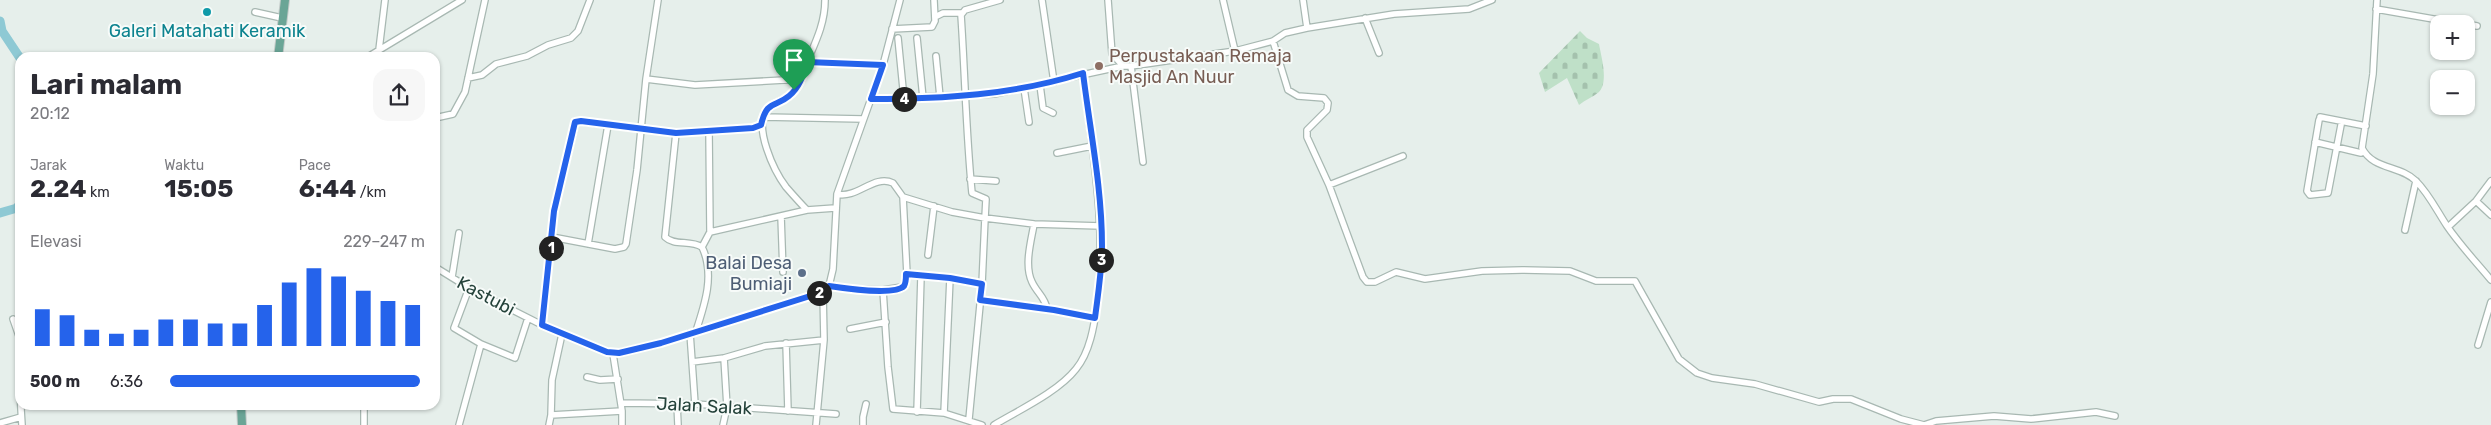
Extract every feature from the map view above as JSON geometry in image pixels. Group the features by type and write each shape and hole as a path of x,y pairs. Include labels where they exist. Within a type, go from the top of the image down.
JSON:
{"main road":[{"path":"279,52 285,0"},
{"path":"241,410 242,425"}],"street":[{"path":"379,50 385,0"},
{"path":"376,52 462,0"},
{"path":"440,117 450,115 455,111 465,92 485,0"},
{"path":"468,78 482,75 496,64 527,56 548,45 571,38 578,31 590,0"},
{"path":"552,237 615,249 624,247 626,244 642,128 646,79 658,0"},
{"path":"807,210 785,186 768,150 761,125 763,117 773,103 788,97 802,79 807,62 818,38 824,15 825,0"},
{"path":"622,425 622,403 613,354 661,343 823,292 829,286 835,250 836,194 883,65 900,0"},
{"path":"892,29 932,27 935,17 934,0"},
{"path":"935,17 943,13 962,13 980,5 1000,0"},
{"path":"1042,0 1054,82"},
{"path":"1108,0 1112,54 1122,66"},
{"path":"1223,0 1235,51"},
{"path":"1303,0 1307,28"},
{"path":"871,99 994,94 1122,66 1235,51 1273,41 1285,33 1307,28 1365,18 1469,9 1492,0"},
{"path":"2377,0 2375,57 2362,148 2368,158 2375,163 2406,174 2416,181 2431,199 2448,227 2490,275"},
{"path":"2376,9 2430,18"},
{"path":"255,12 282,18"},
{"path":"962,13 967,95 965,114 970,179 972,194 986,199 982,284 969,419"},
{"path":"1365,18 1379,53"},
{"path":"898,38 904,99"},
{"path":"917,38 923,98"},
{"path":"1273,41 1288,90 1298,96 1324,98 1328,103 1327,110 1307,130 1307,137 1329,185 1363,277 1367,282 1374,282 1396,272 1425,279 1482,271 1522,270 1570,271 1596,281 1635,281 1679,359 1697,374 1755,384 1819,402 1833,399 1851,399 1900,419 1924,425 1936,421 1994,416 2031,419 2096,412 2115,416"},
{"path":"936,56 940,97"},
{"path":"807,62 883,65"},
{"path":"1131,66 1143,162"},
{"path":"994,425 1060,383 1074,371 1086,352 1095,318 1101,268 1101,226 1083,73"},
{"path":"646,79 695,85 802,79"},
{"path":"1040,85 1043,108 1053,113"},
{"path":"1024,88 1029,122"},
{"path":"763,117 863,119"},
{"path":"2341,124 2328,192 2310,195 2307,191 2320,118 2366,126"},
{"path":"542,325 554,211 575,122 581,121 676,133 753,128 761,125"},
{"path":"588,244 608,125"},
{"path":"702,247 710,232 709,131"},
{"path":"676,133 665,237 669,241 695,243 702,247 707,264 708,292 693,332 694,404"},
{"path":"2315,142 2361,153"},
{"path":"1056,153 1092,146"},
{"path":"1329,185 1403,156"},
{"path":"970,179 996,181"},
{"path":"829,286 849,289 883,290 902,287 906,274 903,197 894,183 884,180 848,196 836,194"},
{"path":"2405,230 2416,181"},
{"path":"2448,227 2476,201 2491,181"},
{"path":"903,197 960,214 985,218 1034,224 1101,226"},
{"path":"2476,201 2491,215"},
{"path":"928,255 934,206"},
{"path":"710,232 807,210 836,208"},
{"path":"781,216 784,272"},
{"path":"1034,224 1029,251 1030,271 1032,282 1042,295 1047,309"},
{"path":"452,277 455,268 458,233"},
{"name":"Kastubi","path":"440,270 469,288 542,325 613,354"},
{"path":"906,274 950,278 982,284"},
{"path":"917,412 921,276"},
{"path":"944,414 950,278"},
{"path":"469,288 454,328 481,344 515,358 528,318"},
{"path":"883,290 892,406 896,411 944,414 969,419 982,425"},
{"path":"816,425 824,340 823,292"},
{"path":"980,300 1095,318"},
{"path":"2478,345 2491,302"},
{"path":"13,319 15,325"},
{"path":"850,329 886,322"},
{"path":"549,425 552,380 562,334"},
{"path":"692,362 724,358 765,346 824,340"},
{"path":"786,343 788,411"},
{"path":"459,425 481,344"},
{"path":"723,425 727,407 724,358"},
{"path":"587,377 600,380 618,379"},
{"name":"Jalan Salak","path":"622,403 694,404 836,414"},
{"path":"677,404 678,425"},
{"path":"863,425 862,417 866,404"},
{"path":"20,410 22,425"},
{"path":"364,410 364,425"},
{"path":"551,415 622,411"},
{"path":"0,423 21,417"}],"green space":[{"path":"1580,31 1587,38 1599,44 1603,62 1604,82 1599,92 1579,105 1567,78 1545,92 1539,73"}],"waterway":[{"path":"0,21 2,31 16,52"},
{"path":"0,213 15,209"}],"place":[{"name":"Galeri Matahati Keramik","path":"207,12"},
{"name":"Perpustakaan Remaja Masjid An Nuur","path":"1099,66"},
{"name":"Balai Desa Bumiaji","path":"802,273"}],"route":[{"path":"807,62 883,65 871,99 994,94 1054,82 1083,73 1099,197 1102,244 1095,318 1054,310 980,300 982,284 950,278 906,274 905,283 900,288 883,290 849,289 829,286 823,292 661,343 613,354 542,325 554,211 575,122 581,121 676,133 753,128 761,125 766,109 773,103 788,97 794,90 802,79 807,62"}]}
